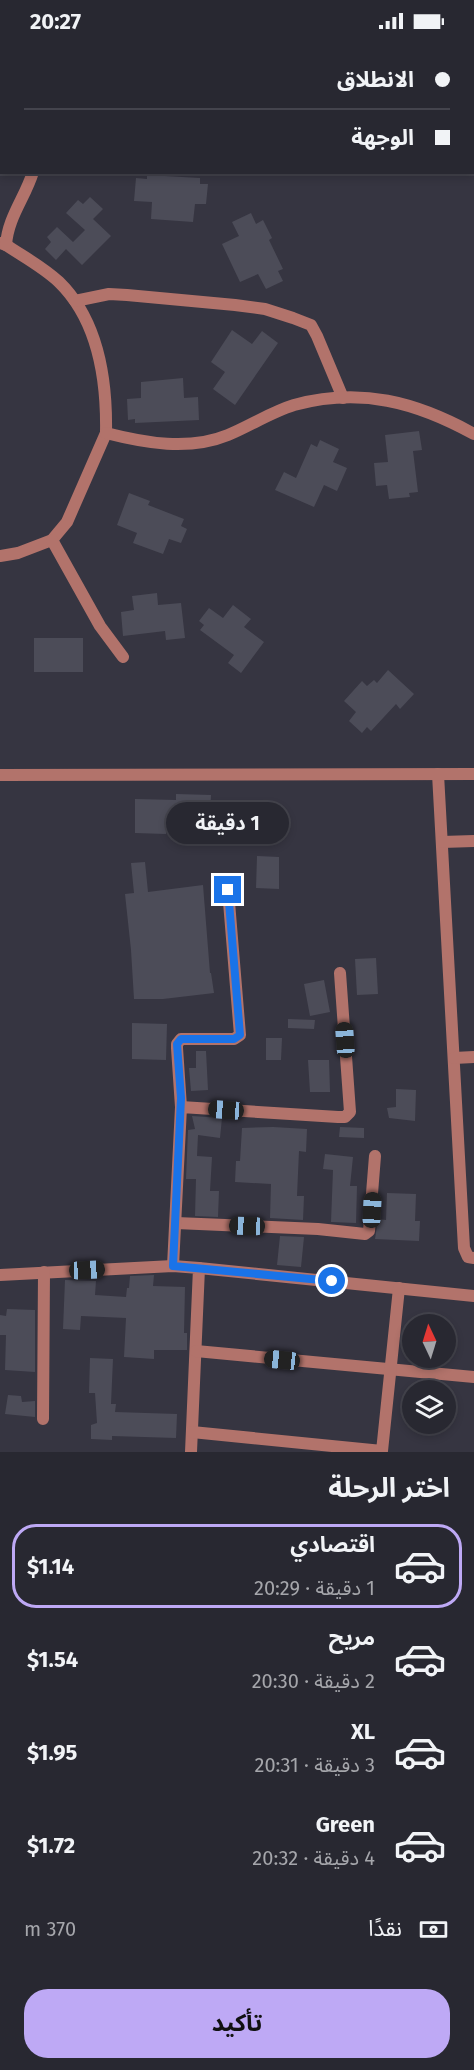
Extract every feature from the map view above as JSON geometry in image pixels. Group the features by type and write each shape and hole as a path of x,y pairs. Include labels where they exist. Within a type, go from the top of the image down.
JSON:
{"street":[{"path":"0,556 18,553 51,540 67,522 106,432 106,390 87,322 75,301 43,268 3,244 13,214 32,174"},
{"path":"75,301 109,294 128,295 255,308 292,318 311,325 343,398"},
{"path":"106,432 155,443 180,444 205,441 226,436 294,405 343,398 383,400 410,405 451,421 474,434"},
{"path":"51,540 100,626 123,657"},
{"path":"438,774 464,1248 468,1257 474,1258"},
{"path":"0,775 474,774"},
{"path":"442,842 474,841"},
{"path":"173,1266 181,1107 178,1041 181,1039 234,1039 240,1035 228,890"},
{"path":"181,1107 345,1117 351,1107 340,973"},
{"path":"454,1058 474,1057"},
{"path":"176,1223 318,1229 365,1234 369,1231 375,1156"},
{"path":"0,1275 173,1266 474,1296"},
{"path":"191,1452 199,1268"},
{"path":"43,1419 44,1272"},
{"path":"192,1432 388,1452 390,1370 399,1288"},
{"path":"196,1351 474,1377"}],"building":[{"path":"147,175 200,178 200,184 208,184 206,204 195,204 193,222 151,219 152,202 134,201 136,178 147,179"},
{"path":"90,197 103,209 93,219 111,236 82,265 66,249 56,260 45,249 51,242 47,237 57,227 73,242 85,230 66,213 78,200 83,204"},
{"path":"251,213 256,224 263,220 272,238 269,240 283,269 278,271 283,281 266,289 258,274 240,282 222,244 239,236 232,222"},
{"path":"232,330 252,344 262,331 278,343 235,405 213,389 225,372 211,362"},
{"path":"183,378 184,398 198,397 199,420 135,423 135,419 128,420 127,399 141,398 141,382"},
{"path":"419,431 422,450 413,451 418,492 409,493 410,497 389,499 387,485 376,486 374,463 388,462 385,435"},
{"path":"320,440 339,449 333,462 347,468 337,491 324,485 314,507 275,490 284,472 296,478 311,444 317,447"},
{"path":"129,493 150,501 148,505 184,519 181,526 187,529 181,543 169,539 163,554 133,543 137,533 117,525"},
{"path":"157,593 158,605 181,603 185,638 166,640 165,631 123,636 121,612 134,610 132,596"},
{"path":"233,605 251,619 244,627 264,642 241,673 228,663 234,655 200,630 204,625 199,621 209,608 223,618"},
{"path":"34,638 83,638 83,672 34,672"},
{"path":"388,670 414,694 400,709 396,704 371,731 367,727 362,733 349,721 356,712 344,701 362,681 367,686 374,680 377,683"},
{"path":"176,794 211,795 210,816 167,814 166,834 135,833 135,799 176,800"},
{"path":"257,856 279,857 279,889 256,888"},
{"path":"145,862 148,892 203,885 210,973 214,993 163,999 134,999 125,894 134,893 131,863"},
{"path":"376,958 378,994 357,995 355,959"},
{"path":"324,980 330,1012 310,1016 304,984"},
{"path":"288,1019 315,1020 314,1029 288,1028"},
{"path":"132,1023 167,1024 166,1060 132,1059"},
{"path":"266,1038 282,1038 281,1060 266,1060"},
{"path":"196,1051 206,1051 208,1090 191,1091 189,1068 196,1068"},
{"path":"308,1060 329,1060 330,1092 310,1092"},
{"path":"396,1089 416,1090 415,1121 389,1118 387,1108 396,1107"},
{"path":"192,1116 222,1118 220,1138 198,1135 197,1156 212,1157 210,1191 219,1191 218,1217 195,1216 196,1179 186,1179 188,1130 195,1129"},
{"path":"340,1127 364,1128 364,1138 339,1137"},
{"path":"242,1128 307,1129 306,1152 299,1151 297,1196 304,1196 303,1220 270,1218 271,1184 235,1182 236,1161 240,1161"},
{"path":"325,1154 353,1157 350,1186 357,1186 356,1223 331,1222 333,1170 323,1169"},
{"path":"387,1193 416,1194 415,1221 420,1221 419,1241 375,1239 378,1219 386,1220"},
{"path":"280,1236 304,1237 301,1267 277,1265"},
{"path":"154,1275 153,1286 185,1287 184,1333 187,1333 187,1350 154,1350 154,1359 124,1357 126,1318 81,1316 80,1330 63,1329 65,1280 96,1281 95,1295 126,1297 130,1276"},
{"path":"7,1309 35,1310 35,1372 5,1370 6,1335 0,1335 0,1315 6,1316"},
{"path":"90,1358 113,1359 111,1404 116,1404 115,1412 177,1414 176,1438 112,1436 112,1440 91,1439 91,1425 97,1423 95,1393 89,1393"},
{"path":"8,1395 21,1396 22,1402 35,1401 35,1417 5,1414"}],"route":[{"path":"228,890 240,1035 234,1039 181,1039 177,1044 181,1098 173,1266 332,1281"}]}
